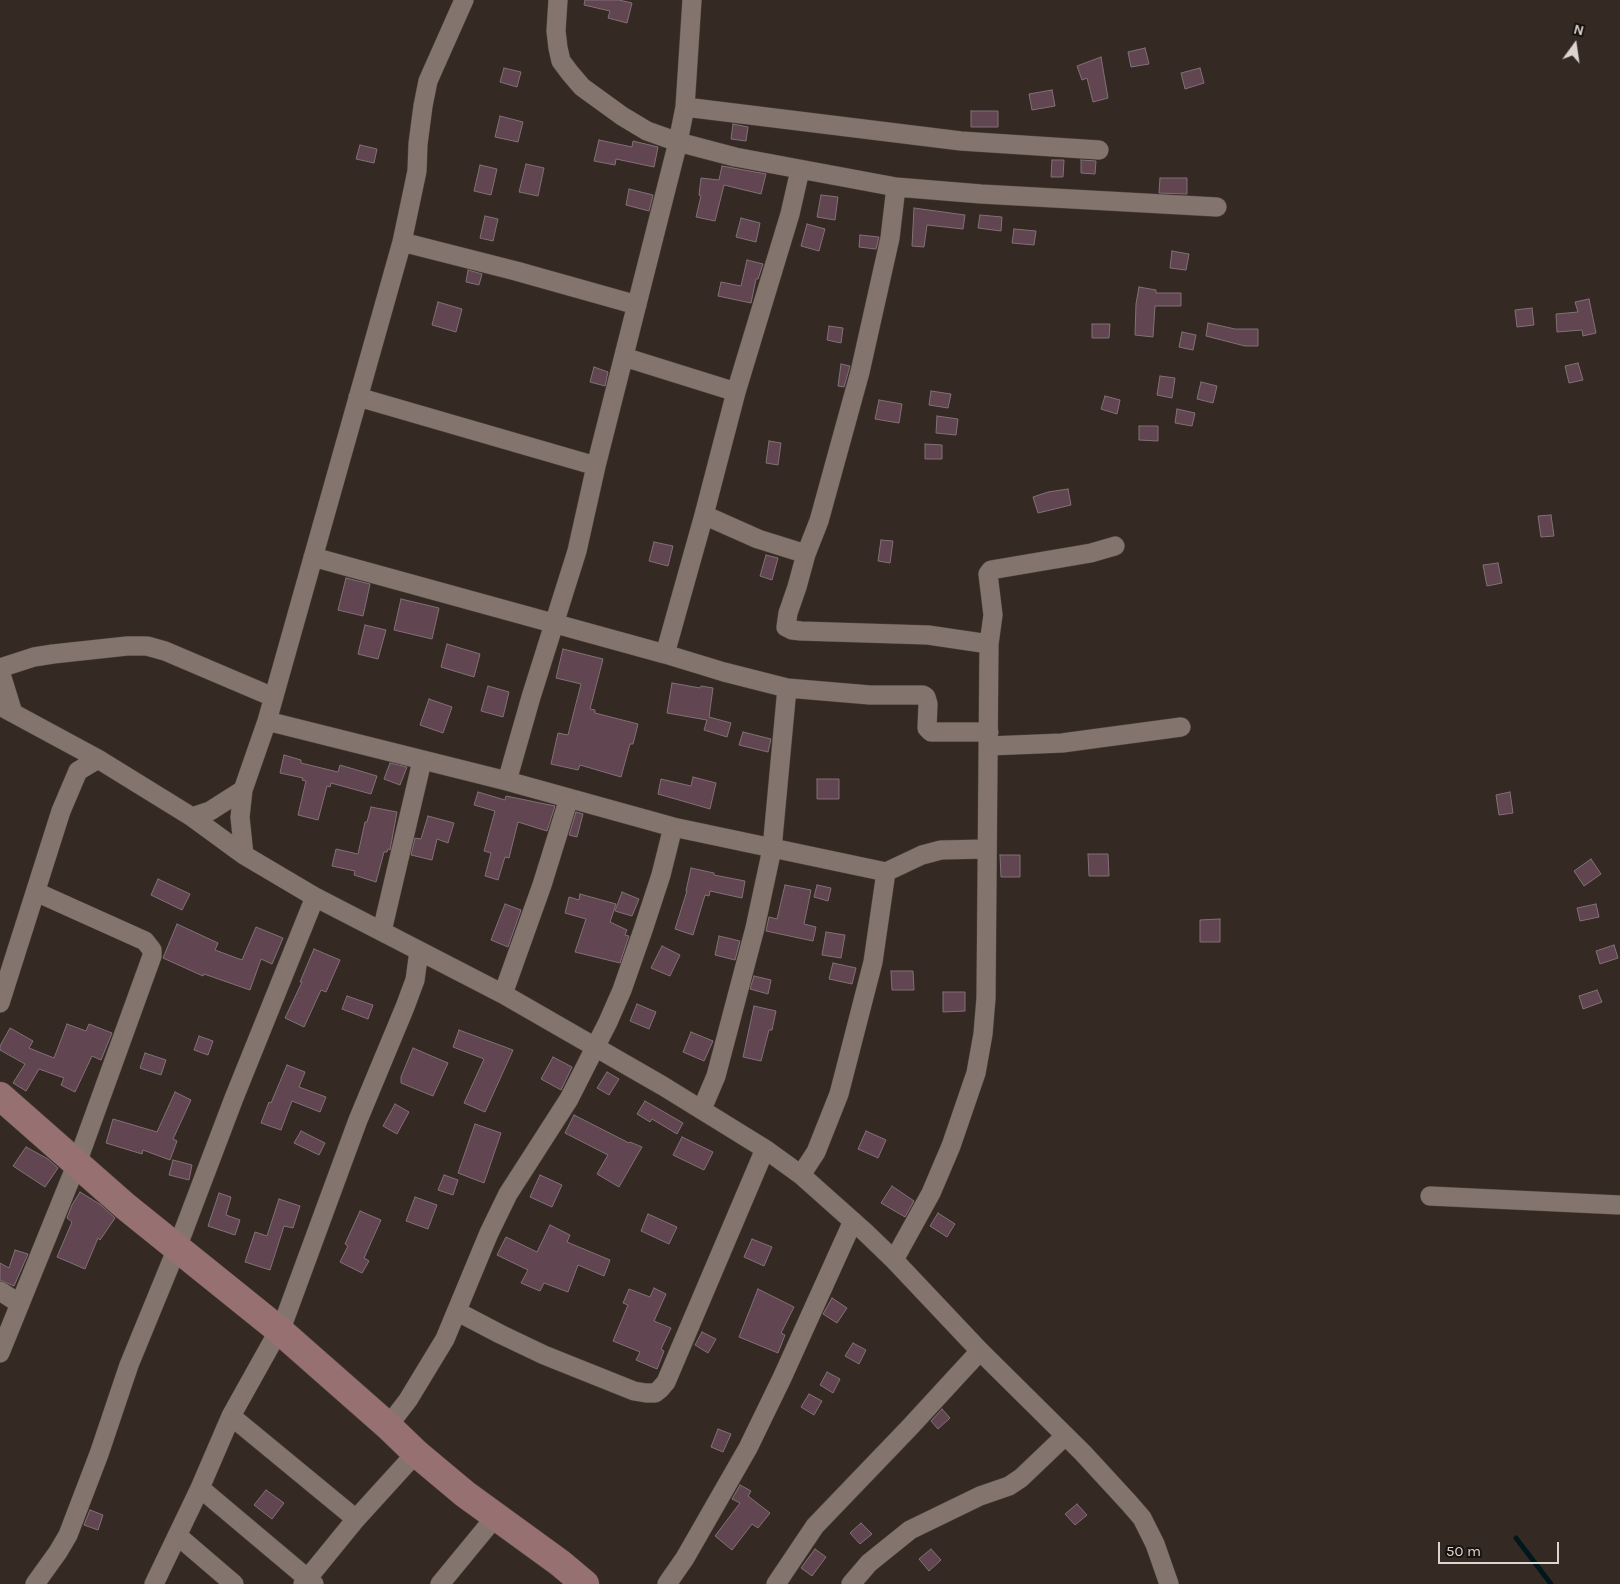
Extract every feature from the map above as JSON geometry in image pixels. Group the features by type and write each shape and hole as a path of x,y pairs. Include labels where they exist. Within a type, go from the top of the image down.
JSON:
{"street":[{"path":"244,855 240,817 243,790 267,721 402,242 417,171 418,144 428,80 464,0"},
{"path":"558,0 556,31 558,48 562,61 570,73 582,87 622,116 647,131 678,142 735,157 896,187 981,194 1217,207"},
{"path":"507,781 577,551 596,466 678,142 685,107 692,0"},
{"path":"685,107 961,141 1099,150"},
{"path":"666,654 736,392 786,228 800,170"},
{"path":"896,187 890,238 860,372 819,520 806,554 786,626 792,630 902,633 989,644"},
{"path":"402,242 516,271 637,305"},
{"path":"624,357 736,392"},
{"path":"358,397 596,466"},
{"path":"704,514 758,539 806,554"},
{"path":"894,1260 931,1193 962,1118 976,1073 983,1034 986,998 989,644 993,615 988,574 991,570 1091,553 1115,546"},
{"path":"313,557 787,688 870,695 923,695 926,697 928,704 926,725 928,730 935,732 989,739 1062,743 1181,727"},
{"path":"273,697 165,651 147,646 127,646 34,657 0,670 7,710 98,759 192,817 244,855 315,897 503,994 702,1109 765,1149 801,1175 894,1260 980,1351 1107,1479 1142,1518 1156,1544 1169,1584"},
{"path":"702,1109 716,1076 723,1050 755,928 772,849 787,688"},
{"path":"267,721 507,781 673,827 886,872 922,855 941,850 986,849"},
{"path":"68,742 78,771"},
{"path":"0,1002 54,832 78,771 98,759"},
{"path":"382,931 422,761"},
{"path":"192,817 210,811 243,790"},
{"path":"503,994 542,885 569,798"},
{"path":"388,1426 408,1400 445,1339 458,1312 489,1232 508,1194 569,1099 596,1048 622,990 643,930 661,875 673,827"},
{"path":"801,1175 816,1152 839,1094 873,962 886,872"},
{"path":"0,1353 77,1163 150,964 152,950 146,941 36,892"},
{"path":"35,1584 68,1535 99,1454 129,1365 315,897"},
{"path":"158,1582 231,1416 284,1321 358,1120 405,1008 415,980 419,951"},
{"path":"0,1096 125,1206 279,1330 416,1453 465,1494 560,1563 585,1584"},
{"path":"458,1312 544,1355 634,1391 654,1393 666,1382 765,1149"},
{"path":"1430,1196 1620,1205"},
{"path":"667,1584 685,1558 748,1448 853,1221"},
{"path":"0,1292 20,1304"},
{"path":"776,1584 816,1526 980,1351"},
{"path":"231,1416 356,1519"},
{"path":"852,1584 870,1563 910,1530 980,1496 1009,1486 1021,1478 1065,1436"},
{"path":"200,1488 308,1582 356,1519 416,1453"},
{"path":"440,1584 496,1516"},
{"path":"178,1536 234,1584"}],"building":[{"path":"585,0 619,0 632,3 627,23 608,18 610,11 584,5"},
{"path":"1145,48 1149,64 1131,67 1128,52"},
{"path":"1101,57 1108,98 1093,102 1087,78 1082,80 1077,66"},
{"path":"504,68 521,72 517,87 500,82"},
{"path":"1200,68 1204,83 1185,89 1181,73"},
{"path":"1052,90 1055,106 1032,110 1029,94"},
{"path":"971,111 998,111 998,127 971,127"},
{"path":"500,116 523,122 518,142 495,137"},
{"path":"733,124 748,127 746,141 731,139"},
{"path":"599,140 632,147 633,141 658,147 654,167 616,159 615,165 594,161"},
{"path":"360,145 377,149 374,163 356,159"},
{"path":"1052,160 1064,160 1063,177 1051,177"},
{"path":"1081,160 1096,161 1095,174 1081,173"},
{"path":"526,164 544,168 538,196 519,192"},
{"path":"480,165 497,169 491,195 474,191"},
{"path":"722,166 766,174 761,194 724,185 715,221 696,217 701,196 699,195 701,178 719,180"},
{"path":"1160,178 1187,178 1187,194 1159,193"},
{"path":"629,189 653,195 649,211 626,205"},
{"path":"821,195 838,197 835,220 817,217"},
{"path":"914,208 965,215 963,229 927,225 924,247 912,246"},
{"path":"980,215 1002,217 1001,231 978,228"},
{"path":"485,216 498,219 493,241 480,238"},
{"path":"741,218 760,223 756,242 736,237"},
{"path":"807,224 825,229 819,251 801,246"},
{"path":"1014,229 1036,231 1034,245 1012,243"},
{"path":"860,235 879,237 876,249 859,247"},
{"path":"1172,251 1189,254 1186,270 1170,268"},
{"path":"747,260 763,264 758,279 756,279 751,303 718,296 721,282 741,286"},
{"path":"468,270 482,274 479,285 466,282"},
{"path":"1139,287 1156,290 1156,293 1181,293 1181,306 1155,306 1153,337 1135,335 1136,304"},
{"path":"1589,299 1596,333 1583,336 1582,330 1557,332 1556,314 1578,312 1575,302"},
{"path":"438,302 462,309 456,332 432,325"},
{"path":"1532,308 1534,325 1517,327 1515,310"},
{"path":"1208,323 1235,329 1258,329 1258,346 1245,346 1206,336"},
{"path":"1092,324 1110,324 1109,338 1092,338"},
{"path":"829,326 843,328 841,343 827,340"},
{"path":"1182,332 1196,335 1193,350 1179,347"},
{"path":"1578,363 1583,380 1569,383 1565,366"},
{"path":"841,364 850,366 844,387 838,386"},
{"path":"594,367 608,372 605,386 590,382"},
{"path":"1160,376 1175,378 1172,398 1157,395"},
{"path":"1201,382 1217,386 1213,403 1197,399"},
{"path":"931,391 951,394 948,408 929,405"},
{"path":"1105,396 1120,400 1117,414 1101,409"},
{"path":"879,400 902,404 899,423 875,419"},
{"path":"1177,409 1195,413 1192,426 1175,423"},
{"path":"937,416 958,419 956,435 936,433"},
{"path":"1139,426 1158,426 1158,441 1139,440"},
{"path":"769,441 781,443 778,465 766,463"},
{"path":"925,444 942,445 942,459 925,459"},
{"path":"1068,489 1071,505 1038,513 1033,497 1048,492"},
{"path":"1551,515 1554,536 1541,537 1538,516"},
{"path":"881,540 893,541 890,563 878,561"},
{"path":"654,542 673,546 668,566 649,561"},
{"path":"766,555 778,558 772,580 760,576"},
{"path":"1498,563 1502,583 1487,586 1483,565"},
{"path":"346,578 370,584 363,616 338,610"},
{"path":"401,599 439,608 432,639 394,630"},
{"path":"365,625 386,630 378,659 358,654"},
{"path":"447,644 480,654 474,677 441,667"},
{"path":"563,649 603,659 590,709 595,710 595,713 638,724 633,744 630,744 621,777 580,765 578,770 551,764 558,733 568,735 581,684 556,678"},
{"path":"672,683 700,688 701,686 713,688 709,717 731,723 727,737 704,730 707,720 667,713"},
{"path":"488,686 509,692 503,717 481,711"},
{"path":"429,699 452,707 443,733 420,725"},
{"path":"743,732 771,739 768,752 739,745"},
{"path":"284,755 301,760 301,763 338,772 340,765 377,776 371,794 331,783 330,787 327,786 318,820 298,815 306,781 302,780 303,778 280,773"},
{"path":"390,763 407,767 400,785 384,779"},
{"path":"693,777 716,783 710,809 658,794 661,779 691,786"},
{"path":"817,779 839,779 839,799 817,799"},
{"path":"478,792 505,800 506,796 555,806 547,831 518,822 509,858 505,857 498,880 485,876 491,853 484,851 495,811 474,805"},
{"path":"1510,792 1513,813 1499,815 1496,795"},
{"path":"371,807 397,812 390,850 388,849 387,852 384,852 376,882 354,875 355,871 332,866 336,849 358,854 365,822 367,822"},
{"path":"576,812 583,814 577,837 569,835"},
{"path":"428,816 454,823 448,843 437,839 432,860 411,855 415,838 421,839"},
{"path":"1088,854 1108,854 1109,876 1089,876"},
{"path":"1000,855 1020,855 1020,877 1001,877"},
{"path":"1591,859 1601,874 1584,886 1574,871"},
{"path":"691,868 745,881 742,898 710,891 709,896 705,895 693,935 675,929 687,891"},
{"path":"158,879 190,894 182,910 151,895"},
{"path":"785,885 811,890 804,924 816,927 813,941 766,931 769,917 777,919"},
{"path":"817,885 831,888 828,901 814,897"},
{"path":"622,892 639,899 632,916 615,911"},
{"path":"580,894 616,904 610,922 627,930 625,935 629,936 620,963 575,952 586,919 565,913 569,897 579,900"},
{"path":"505,904 521,910 508,947 491,940"},
{"path":"1596,904 1599,917 1580,921 1577,908"},
{"path":"1220,919 1220,942 1200,942 1200,920"},
{"path":"177,924 218,943 215,950 242,960 256,927 283,938 272,964 261,959 250,990 204,974 203,976 163,958"},
{"path":"826,932 845,935 841,958 822,955"},
{"path":"719,936 740,941 735,960 715,955"},
{"path":"1614,945 1618,958 1600,964 1596,951"},
{"path":"662,946 680,955 670,976 651,968"},
{"path":"314,949 340,960 326,992 321,990 304,1027 285,1018 302,982 300,982"},
{"path":"833,963 856,968 852,984 829,979"},
{"path":"891,971 913,971 914,990 892,990"},
{"path":"754,976 771,980 768,994 750,989"},
{"path":"1597,990 1602,1002 1583,1009 1579,996"},
{"path":"943,992 965,992 965,1011 943,1012"},
{"path":"347,996 373,1005 368,1019 342,1009"},
{"path":"637,1004 656,1012 649,1029 630,1021"},
{"path":"754,1006 776,1011 772,1030 769,1030 761,1061 743,1057"},
{"path":"67,1024 86,1031 89,1024 112,1033 101,1060 92,1056 75,1092 61,1085 64,1078 39,1069 26,1091 13,1083 25,1064 0,1050 0,1046 10,1028 33,1041 29,1048 54,1058"},
{"path":"459,1030 513,1050 485,1112 464,1103 484,1059 453,1047"},
{"path":"691,1032 713,1041 704,1061 683,1052"},
{"path":"199,1036 213,1041 208,1055 194,1050"},
{"path":"413,1048 448,1063 433,1096 401,1083 401,1077"},
{"path":"145,1053 166,1060 161,1075 140,1068"},
{"path":"553,1057 572,1067 561,1090 541,1079"},
{"path":"287,1065 305,1072 299,1087 326,1097 320,1112 292,1101 281,1130 261,1123"},
{"path":"607,1072 619,1079 609,1095 597,1088"},
{"path":"175,1092 191,1100 173,1139 177,1141 170,1160 143,1150 142,1154 106,1143 113,1119 157,1132"},
{"path":"645,1101 683,1123 677,1134 652,1119 650,1122 637,1114"},
{"path":"395,1104 409,1112 397,1134 383,1126"},
{"path":"574,1115 629,1143 642,1147 619,1187 597,1174 608,1155 565,1133"},
{"path":"475,1124 501,1133 484,1183 458,1173"},
{"path":"301,1131 325,1143 319,1155 294,1143"},
{"path":"866,1131 886,1140 878,1158 858,1149"},
{"path":"682,1137 713,1152 704,1170 673,1155"},
{"path":"26,1147 48,1159 58,1168 45,1187 13,1166"},
{"path":"173,1160 192,1165 189,1180 169,1175"},
{"path":"444,1175 458,1180 453,1195 438,1190"},
{"path":"540,1175 562,1185 552,1207 530,1197"},
{"path":"892,1186 914,1201 905,1217 881,1203"},
{"path":"80,1192 101,1205 115,1218 100,1240 98,1238 85,1269 57,1257 72,1222 67,1218"},
{"path":"219,1193 231,1197 226,1215 240,1220 235,1235 208,1226"},
{"path":"415,1197 437,1205 428,1229 406,1221"},
{"path":"279,1199 300,1206 293,1228 284,1226 270,1270 245,1262 255,1232 267,1236"},
{"path":"360,1211 381,1220 364,1258 369,1261 362,1273 340,1262 348,1246 345,1244"},
{"path":"938,1213 955,1224 947,1237 930,1226"},
{"path":"648,1214 677,1227 669,1244 641,1231"},
{"path":"550,1225 570,1235 567,1242 610,1260 604,1276 578,1265 568,1292 544,1283 540,1291 521,1283 528,1270 497,1255 506,1237 537,1252"},
{"path":"752,1239 772,1247 764,1266 744,1257"},
{"path":"15,1250 28,1254 14,1286 0,1280 0,1263 9,1268"},
{"path":"654,1288 666,1294 654,1321 671,1328 661,1349 664,1351 657,1369 636,1360 640,1352 613,1341 628,1305 623,1303 629,1289 650,1297"},
{"path":"758,1289 794,1307 781,1333 785,1335 778,1353 739,1337"},
{"path":"832,1298 847,1308 837,1323 823,1314"},
{"path":"702,1332 716,1339 708,1353 695,1345"},
{"path":"853,1343 866,1350 859,1364 845,1356"},
{"path":"827,1372 840,1379 833,1393 820,1385"},
{"path":"809,1394 822,1401 814,1415 801,1407"},
{"path":"942,1409 950,1418 938,1429 931,1421"},
{"path":"718,1429 731,1434 723,1452 711,1447"},
{"path":"740,1485 751,1491 748,1496 770,1513 758,1528 752,1524 732,1550 715,1536 740,1503 732,1499"},
{"path":"266,1490 284,1503 272,1519 254,1505"},
{"path":"1077,1504 1087,1515 1075,1525 1065,1514"},
{"path":"90,1510 103,1515 98,1530 84,1525"},
{"path":"861,1523 872,1534 860,1544 850,1533"},
{"path":"815,1549 826,1557 812,1576 801,1568"},
{"path":"931,1549 941,1560 929,1571 919,1559"}],"waterway":[{"path":"1516,1538 1551,1584"}]}
